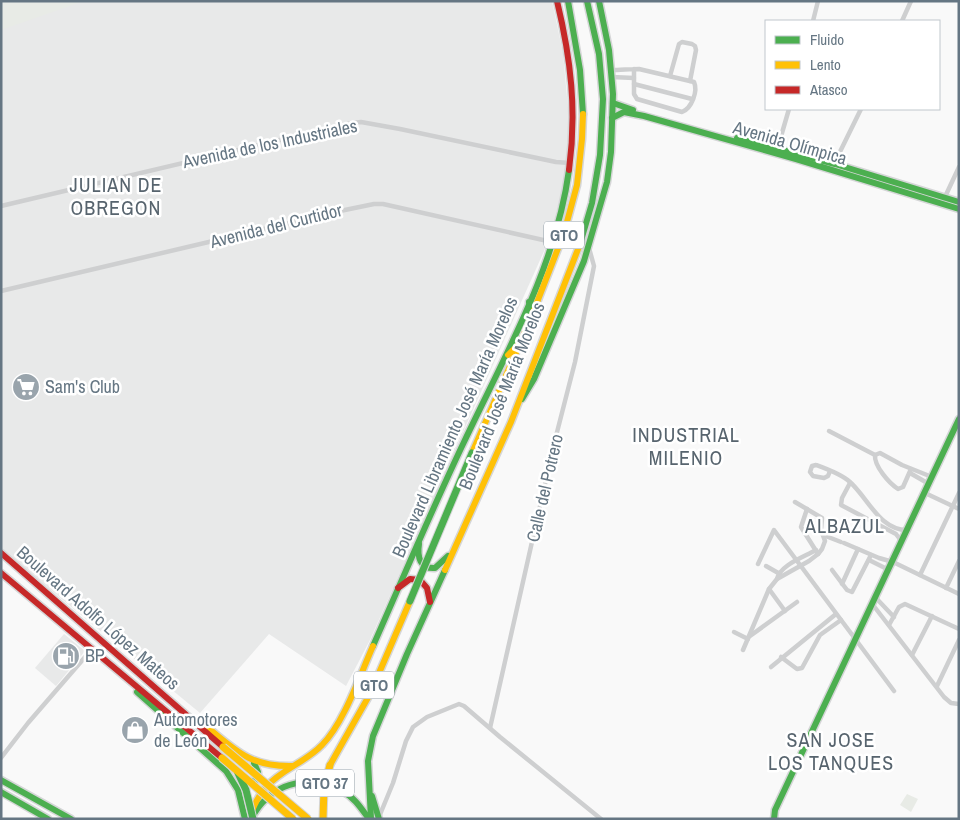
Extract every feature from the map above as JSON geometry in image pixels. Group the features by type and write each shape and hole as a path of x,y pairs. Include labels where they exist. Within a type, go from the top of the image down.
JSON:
{"main road":[{"name":"Boulevard Libramiento José María Morelos","path":"251,819 256,802 269,783 317,751 332,732 466,438 508,355 552,242 570,163 574,125 572,82 565,34 557,1"},
{"name":"Boulevard José María Morelos","path":"323,819 324,788 330,765 338,747 370,694 472,453 531,320 562,240 572,206 580,165 583,114 576,35 568,1"},
{"name":"Boulevard José María Morelos","path":"370,788 368,761 373,736 516,407 578,250 592,203 598,176 602,127 602,92 599,54 587,1"},
{"path":"516,407 534,379 588,248 607,182 611,152 613,103 606,32 599,1"},
{"name":"Avenida Olímpica","path":"613,103 627,109 833,167 942,201 959,209"},
{"name":"Avenida Olímpica","path":"612,118 621,113 629,112 777,151"},
{"name":"Avenida Olímpica","path":"942,201 959,202"},
{"path":"529,302 531,320"},
{"path":"508,355 522,340"},
{"path":"774,819 775,810 855,640 875,602 959,419"},
{"path":"418,544 420,562 430,569 438,566 453,551"},
{"name":"Boulevard Adolfo López Mateos","path":"1,554 308,819"},
{"name":"Boulevard Adolfo López Mateos","path":"1,573 293,819"},
{"path":"398,588 410,578 421,579 426,582 430,603"},
{"path":"116,654 144,673 243,756 254,762 272,767 292,766"},
{"path":"111,664 124,680 167,719 242,780 249,782 255,781 258,778 254,762"},
{"path":"221,764 236,784 242,801 245,819"},
{"path":"237,771 246,790 251,819"},
{"path":"1,780 71,819"},
{"name":"GTO 37","path":"251,819 255,811 270,794 284,786 294,783 322,782 340,788 350,794 370,819"},
{"path":"370,788 370,819"},
{"name":"GTO","path":"370,788 379,818"},
{"path":"1,792 48,819"}],"street":[{"path":"813,20 818,1"},
{"path":"902,20 911,1"},
{"path":"670,76 679,44 687,42 696,48 690,81"},
{"path":"611,73 634,69 646,70 694,82 696,87 687,110 680,111 637,99 634,94 634,69"},
{"path":"611,73 634,78"},
{"path":"634,84 692,99"},
{"path":"777,151 789,110"},
{"path":"833,167 861,110"},
{"name":"Avenida de los Industriales","path":"1,206 361,122 448,138 556,162 570,163"},
{"path":"942,201 958,170"},
{"name":"Avenida del Curtidor","path":"1,292 374,204 552,242"},
{"name":"Calle del Potrero","path":"490,728 575,362 594,266 588,248"},
{"path":"828,432 875,455 880,453 931,480"},
{"path":"875,455 876,464 898,489 903,487 911,471"},
{"path":"830,471 850,482 886,523 901,530 908,530"},
{"path":"911,471 931,480"},
{"path":"850,482 842,498 841,505 896,534 902,542"},
{"path":"925,493 959,509"},
{"path":"920,575 959,493"},
{"path":"780,576 801,565 824,545 825,541 820,530 822,518 819,514 795,502"},
{"path":"807,509 801,527 817,552"},
{"path":"867,519 873,510"},
{"path":"884,528 886,523"},
{"path":"758,564 774,530 894,691"},
{"path":"822,535 858,549 889,570"},
{"path":"842,584 858,549"},
{"path":"743,650 769,589 785,567 817,552"},
{"path":"870,557 893,562 959,594"},
{"path":"832,570 847,590 852,592 870,557"},
{"path":"946,588 959,561"},
{"path":"766,566 780,576"},
{"path":"769,589 785,611"},
{"path":"748,638 797,602"},
{"path":"875,602 894,618"},
{"path":"875,602 889,625 948,701 959,704"},
{"path":"889,625 899,607 905,604 959,629"},
{"path":"771,667 836,614"},
{"path":"912,655 932,616"},
{"path":"781,657 797,669 802,668 820,635 841,620"},
{"path":"755,621 762,628"},
{"path":"734,632 748,638"},
{"path":"810,634 815,642"},
{"path":"937,686 959,640"},
{"path":"1,758 28,723 92,649"},
{"path":"379,818 410,732 420,721 459,704 464,706 601,819"}],"shaded area":[{"path":"1,1 84,1 1,30"},
{"path":"82,1 552,1 563,53 572,152 549,240 369,642 346,686 269,634 200,713 1,549 1,27"},
{"path":"64,634 85,651 56,686 35,668"},
{"path":"907,794 918,799 911,812 900,805"}],"traffic: fast":[{"path":"568,1 580,70 583,114"},
{"path":"580,244 592,203 600,155 603,99 599,54 587,1"},
{"path":"522,399 534,379 584,261 607,182 611,152 613,94 609,50 599,1"},
{"path":"613,103 633,110"},
{"path":"612,118 624,112 644,116 796,159 959,209"},
{"path":"737,138 835,164 959,202"},
{"path":"373,646 440,493 527,310 553,241 569,170"},
{"path":"529,302 531,319"},
{"path":"774,819 775,810 959,419"},
{"path":"410,601 472,453"},
{"path":"419,544 419,558 423,564 430,568 435,568 448,556"},
{"path":"371,819 368,761 373,736 445,570"},
{"path":"137,692 226,771 238,790 245,819"},
{"path":"246,781 255,781 258,778 258,772 254,763"},
{"path":"238,773 246,790 253,819"},
{"path":"1,780 71,819"},
{"path":"251,818 263,802 280,789 290,785 311,782 332,786 346,793 357,803 369,819"},
{"path":"1,792 48,819"},
{"path":"372,796 379,819"}],"traffic: slow":[{"path":"472,453 529,323 564,233 577,185 583,114"},
{"path":"445,570 511,422 580,244"},
{"path":"508,355 519,344"},
{"path":"330,765 370,694 410,601"},
{"path":"251,813 259,796 272,781 316,751 330,736 351,698 373,646"},
{"path":"206,726 245,756 265,764 292,766"},
{"path":"223,747 308,819"},
{"path":"222,758 293,819"},
{"path":"323,819 324,788 330,765"}],"traffic: jam":[{"path":"557,1 566,44 571,85 572,127 569,170"},
{"path":"1,553 223,747"},
{"path":"1,573 222,758"},
{"path":"398,588 410,579 420,580 427,588 430,602"}],"place":[{"name":"Sam's Club","path":"26,387"},
{"name":"BP","path":"66,656"},
{"name":"Automotores de León","path":"135,730"}],"district":[{"name":"JULIAN DE OBREGON","path":"116,196"},
{"name":"INDUSTRIAL MILENIO","path":"686,446"},
{"name":"ALBAZUL","path":"845,526"},
{"name":"SAN JOSE LOS TANQUES","path":"831,752"}]}
